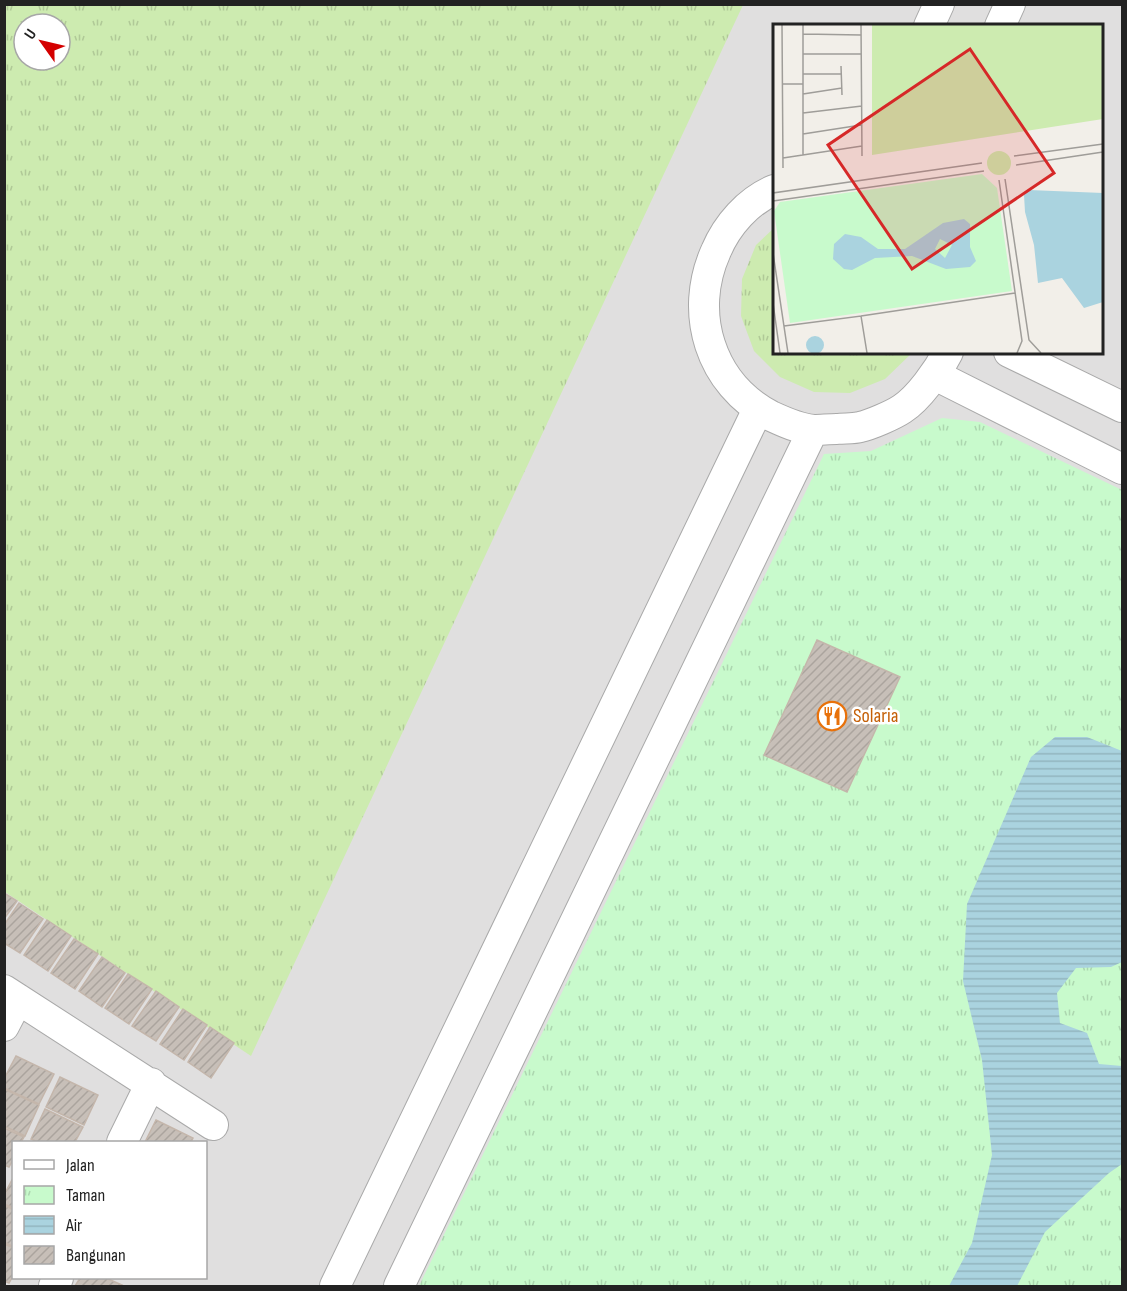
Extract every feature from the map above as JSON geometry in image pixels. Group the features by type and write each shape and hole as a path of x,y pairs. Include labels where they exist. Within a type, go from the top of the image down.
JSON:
{"street":[{"path":"929,24 939,4"},
{"path":"1001,24 1010,4"},
{"path":"773,190 741,213 721,238 708,267 703,299 706,331 716,361 734,387 758,409 784,423 813,430 860,427 903,408 941,364 1122,470"},
{"path":"1013,354 1122,407"},
{"path":"334,1287 758,409"},
{"path":"399,1287 813,430"},
{"path":"4,1026 11,995 213,1125"},
{"path":"123,1141 151,1083"}],"shaded area":[{"path":"5,5 1122,5 1122,1286 5,1286"}],"green space":[{"path":"4,5 743,5 251,1056 5,892"},
{"path":"773,229 773,354 911,354 885,379 850,393 814,392 780,377 754,351 741,316 742,279 756,245"},
{"path":"942,418 980,422 1122,490 1122,1286 419,1286 824,454 871,451"}],"water":[{"path":"1055,737 1087,737 1122,751 1122,962 1111,967 1076,968 1057,993 1060,1023 1087,1033 1099,1064 1122,1066 1122,1164 1109,1173 1045,1232 1017,1286 949,1286 972,1243 992,1155 982,1060 963,981 967,904 1031,757"}],"building":[{"name":"Solaria","path":"817,640 900,677 847,792 764,755"},
{"path":"4,893 17,901 4,919"},
{"path":"19,903 43,919 20,953 4,943 4,925"},
{"path":"47,920 71,936 48,971 24,955"},
{"path":"74,939 98,954 75,989 51,973"},
{"path":"102,957 125,973 102,1007 79,991"},
{"path":"128,974 152,989 129,1024 105,1008"},
{"path":"156,991 179,1007 156,1041 132,1026"},
{"path":"183,1009 207,1025 184,1060 160,1044"},
{"path":"210,1027 234,1043 211,1078 188,1062"},
{"path":"16,1056 54,1074 39,1104 4,1088 4,1079"},
{"path":"60,1077 98,1095 84,1125 46,1107"},
{"path":"4,1089 39,1105 25,1136 4,1126"},
{"path":"45,1109 83,1127 76,1141 31,1139"},
{"path":"156,1120 193,1138 192,1141 146,1141"},
{"path":"4,1128 24,1137 22,1141 12,1141 12,1162 9,1167 4,1165"},
{"path":"12,1180 12,1207 4,1204 4,1195"},
{"path":"4,1205 12,1209 12,1246 4,1242"},
{"path":"4,1244 12,1247 12,1278 9,1283 4,1281"},
{"path":"79,1279 108,1279 122,1285 121,1286 75,1286"}],"place":[{"name":"Solaria","path":"832,716"}]}
